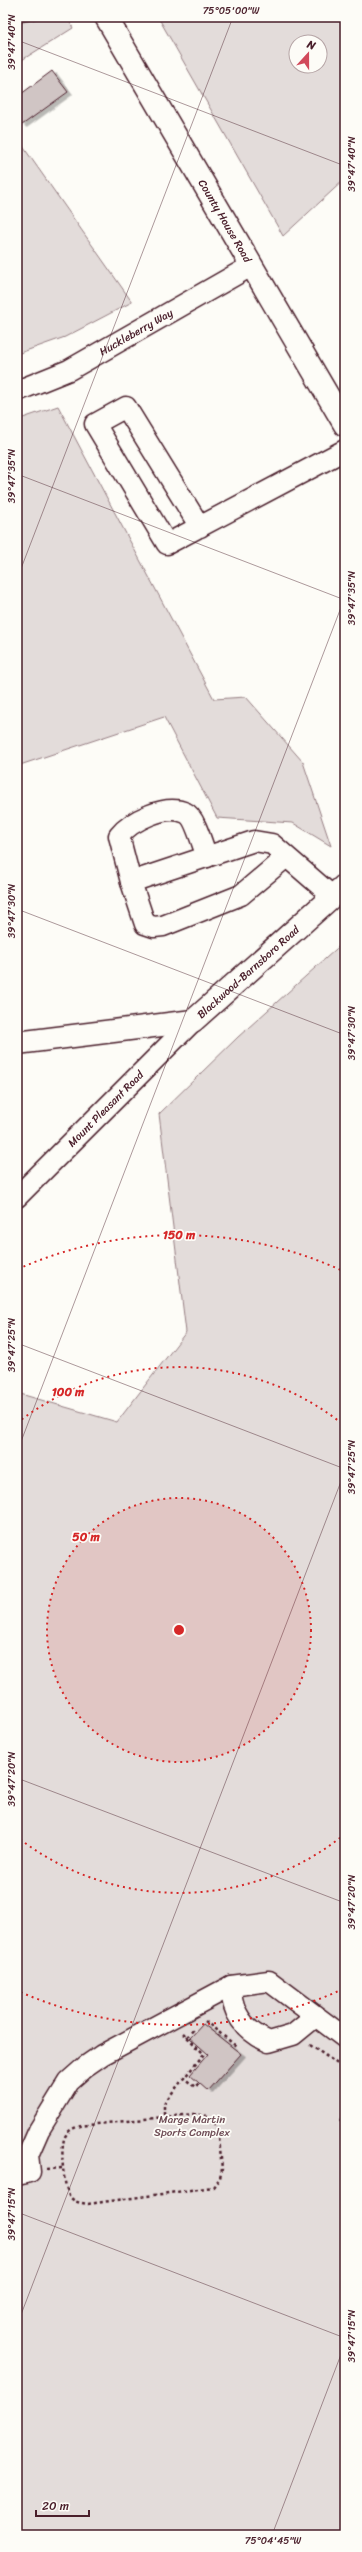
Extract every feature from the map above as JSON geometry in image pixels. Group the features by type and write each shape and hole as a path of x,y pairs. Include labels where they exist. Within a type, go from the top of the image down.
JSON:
{"main road":[{"name":"County House Road","path":"106,17 345,425"},
{"name":"Blackwood-Barnsboro Road","path":"17,1043 193,1021 339,890"}],"street":[{"name":"Huckleberry Way","path":"17,391 69,370 251,266"},
{"path":"200,527 126,407 95,424 167,544 200,527 345,450"},
{"path":"207,857 192,819 186,812 162,811 132,823 119,836 131,882 145,924 154,927 163,926 241,895 286,856"},
{"path":"131,882 254,841 272,844 286,856 339,890"},
{"name":"Mount Pleasant Road","path":"17,1197 193,1021"},
{"path":"17,2175 30,2172 28,2155 47,2116 69,2081 102,2055 231,1986 269,1981 345,2038"},
{"path":"231,1986 231,2003 242,2020 256,2036 269,2042 293,2035 316,2017"}],"path":[{"path":"202,2019 236,2046"},
{"path":"187,2037 197,2025"},
{"path":"164,2121 164,2103 204,2054 182,2031"},
{"path":"184,2078 195,2087 199,2082"},
{"path":"340,2121 345,2113"},
{"path":"193,2114 208,2116 218,2127 222,2170 220,2178 213,2187 81,2204 71,2198 68,2193 61,2146 66,2133 71,2129 88,2125 163,2117 193,2114"},
{"path":"46,2165 47,2170 64,2168"}],"green space":[{"path":"17,17 67,17 73,28 17,63"},
{"path":"158,17 345,17 345,179 283,236"},
{"path":"17,138 132,302 65,337 17,354"},
{"path":"58,406 214,699 246,697 303,762 331,846 293,823 217,818 164,717 17,766 17,420"},
{"name":"Marge Martin Sports Complex","path":"345,941 345,2535 17,2535 17,1393 117,1422 186,1332 159,1114 238,1037"}],"building":[{"path":"52,71 68,92 22,125 17,118 17,97"},
{"path":"203,2024 241,2054 208,2091 190,2075 208,2054 190,2038"}],"waterway":[{"path":"17,21 35,17"}]}
